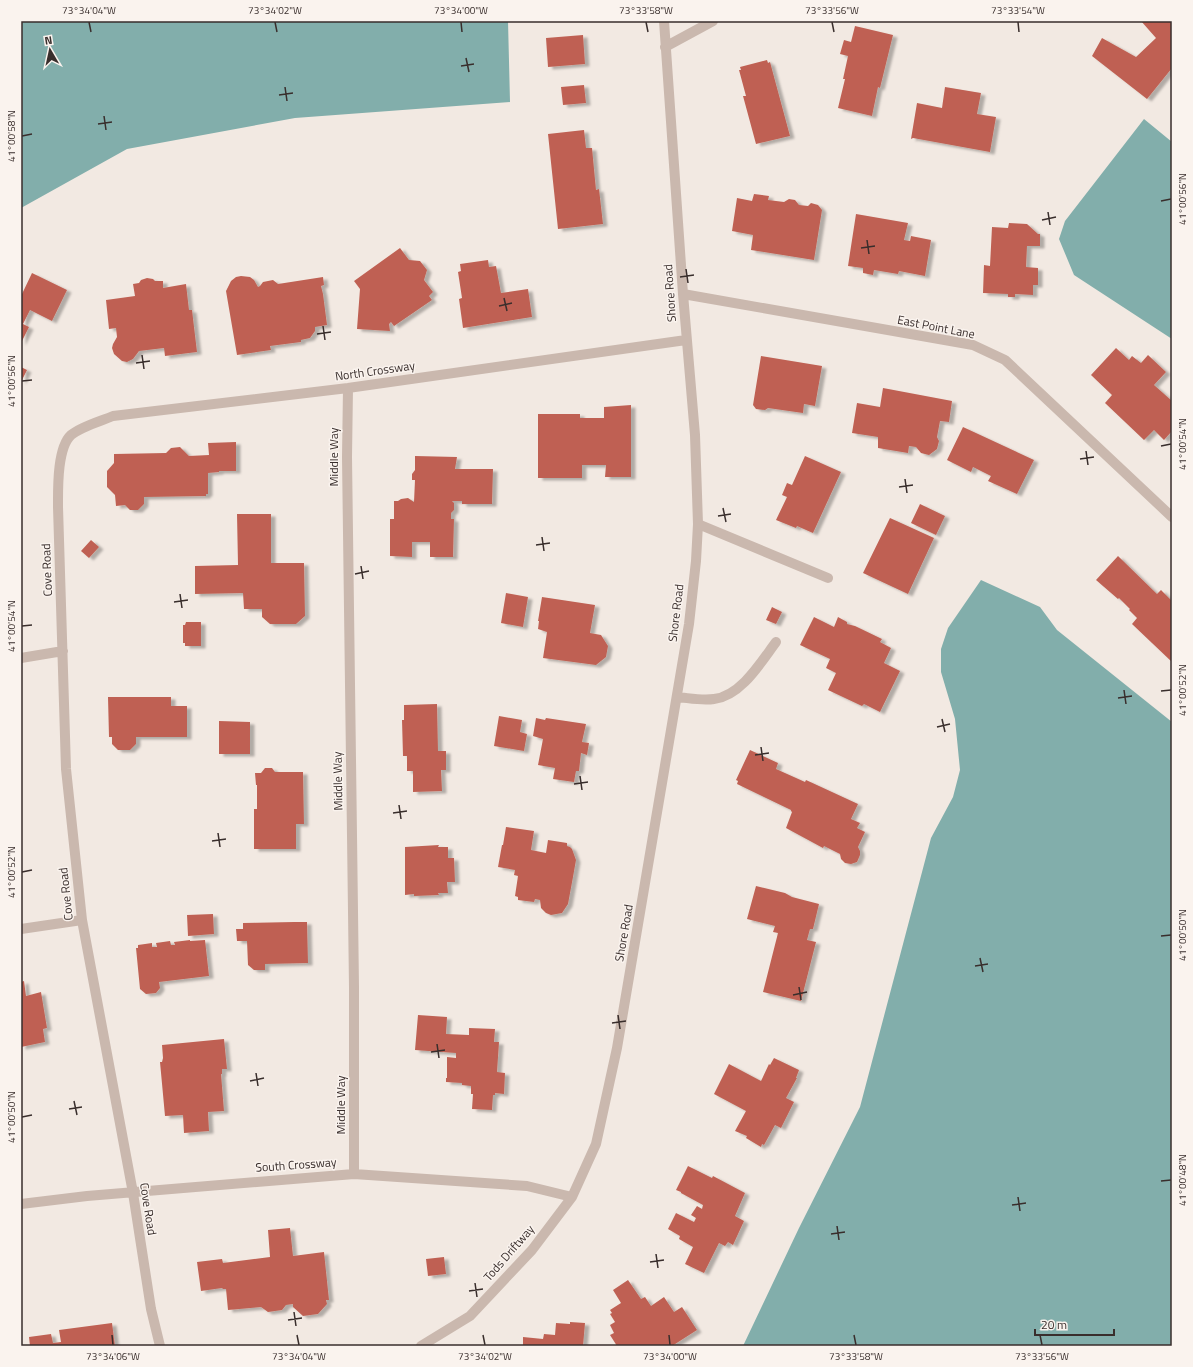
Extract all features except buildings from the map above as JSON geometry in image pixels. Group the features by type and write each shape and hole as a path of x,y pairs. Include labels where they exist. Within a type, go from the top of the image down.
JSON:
{"street":[{"name":"Shore Road","path":"572,1197 596,1144 618,1041 689,624 696,561 698,524 696,435 686,340 664,21"},
{"path":"666,47 713,21"},
{"name":"East Point Lane","path":"683,294 973,345 1005,360 1172,516"},
{"name":"North Crossway","path":"70,435 88,425 113,416 348,388 686,340"},
{"name":"Middle Way","path":"348,388 347,464 354,987 354,1174"},
{"name":"Cove Road","path":"70,435 64,445 59,466 58,507 66,769 82,920 132,1193 151,1309 160,1346"},
{"path":"698,524 828,578"},
{"path":"677,697 715,699 732,693 750,676 776,642"},
{"path":"21,658 63,651"},
{"path":"21,929 82,920"},
{"name":"South Crossway","path":"21,1204 263,1180 354,1174 527,1186 572,1197"},
{"name":"Tods Driftway","path":"421,1346 470,1316 532,1250 572,1197"}],"water":[{"path":"21,21 508,21 510,102 295,118 127,149 21,208"},
{"path":"1144,119 1172,142 1172,339 1074,275 1059,239 1065,221"},
{"path":"981,580 1040,607 1057,630 1172,722 1172,1346 743,1346 799,1228 860,1107 931,838 953,797 960,770 955,719 941,672 941,649 948,628"}]}
